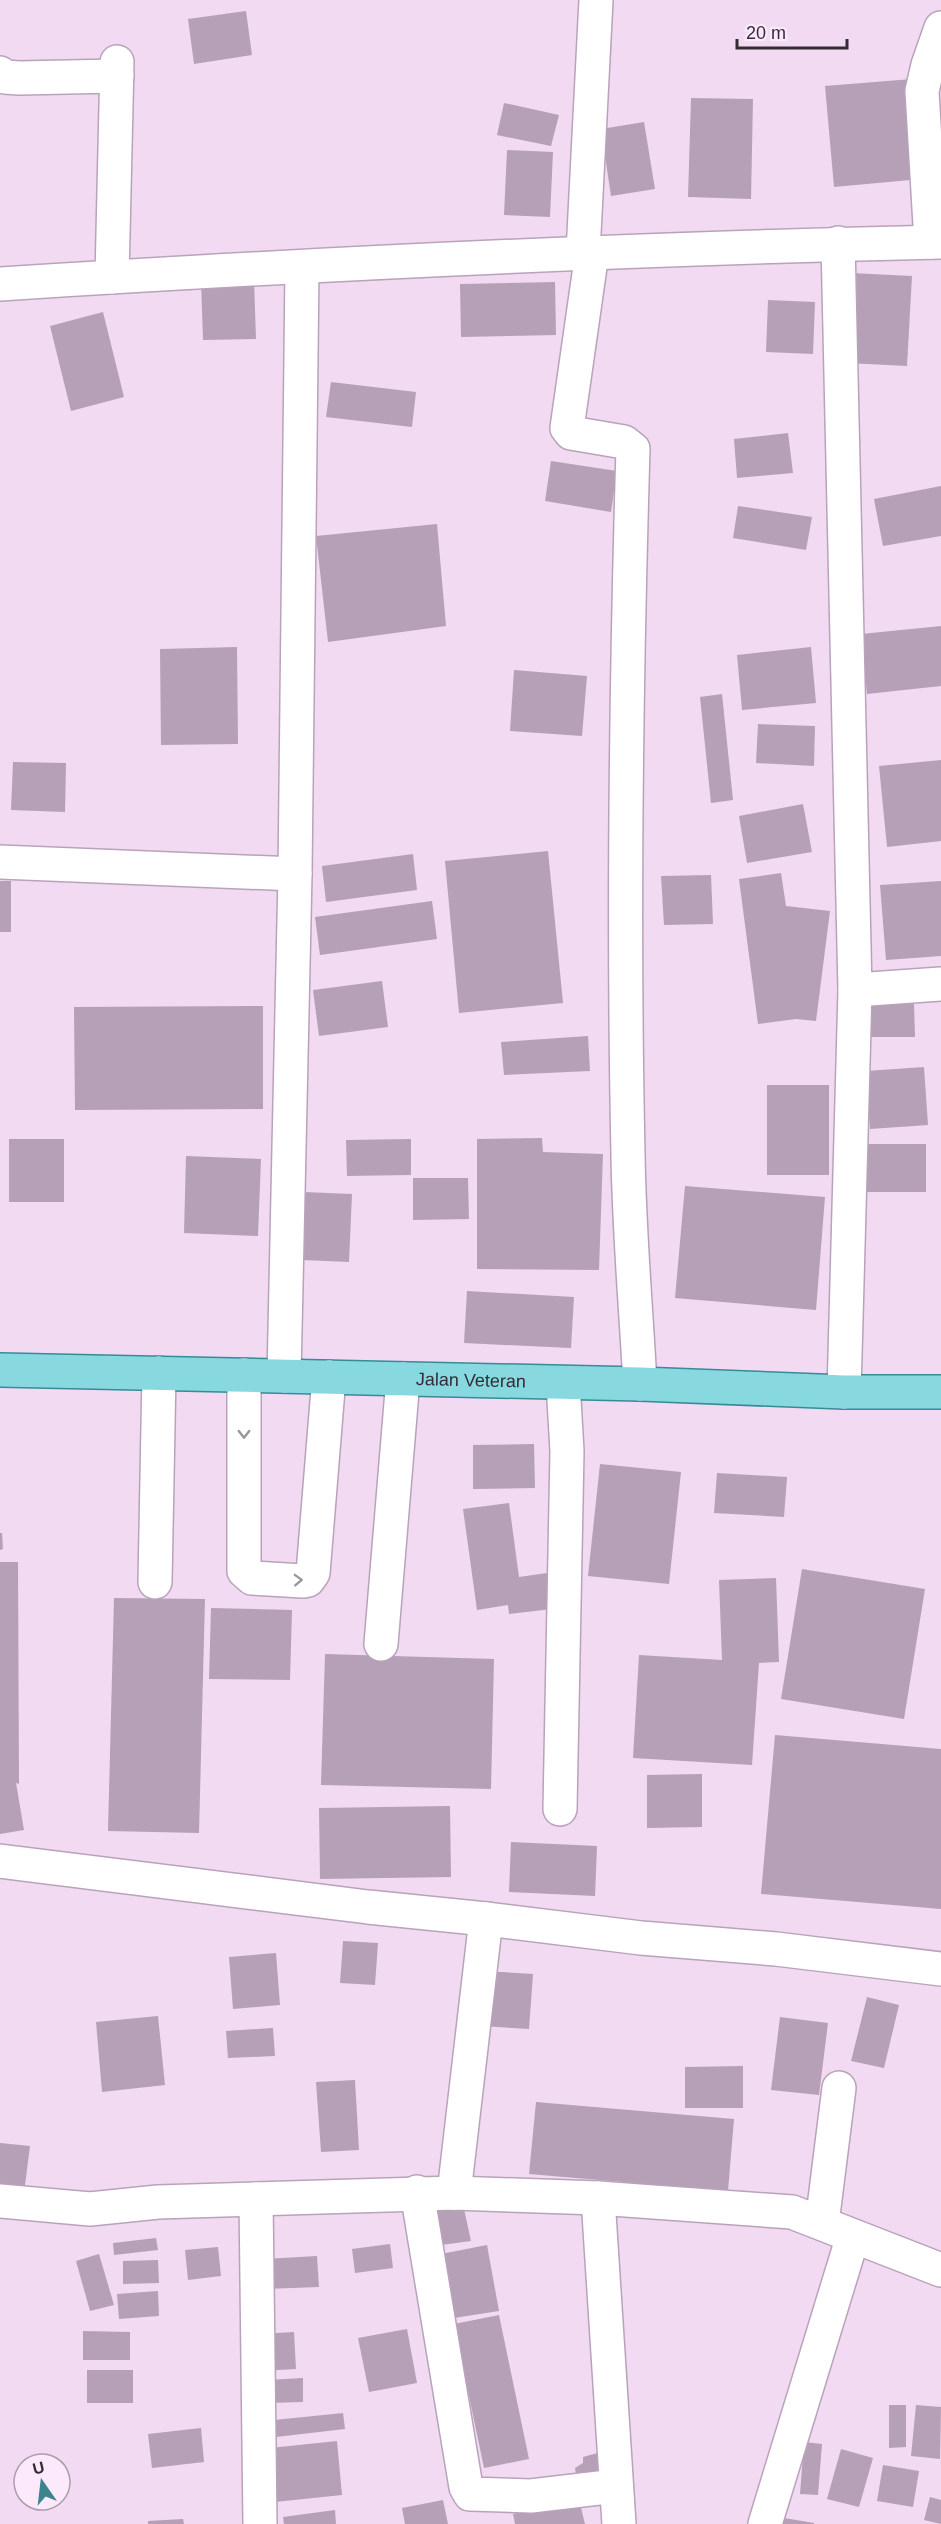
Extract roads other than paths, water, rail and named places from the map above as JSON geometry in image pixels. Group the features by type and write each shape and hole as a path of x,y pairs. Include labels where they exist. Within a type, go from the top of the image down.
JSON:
{"main road":[{"name":"Jalan Veteran","path":"0,1370 640,1384 844,1392 941,1392"}],"street":[{"path":"596,0 588,253 581,341 567,428 571,433 624,442 633,449 626,698 625,947 628,1157 640,1384"},
{"path":"0,284 588,253 838,243 936,242 922,91 941,28"},
{"path":"0,73 5,77 19,78 117,69 112,277"},
{"path":"838,243 855,990 844,1392"},
{"path":"284,1376 295,874 302,268"},
{"path":"0,862 295,874"},
{"path":"855,990 941,984"},
{"path":"154,1582 159,1373"},
{"path":"244,1375 244,1571 252,1578 303,1581 308,1580 313,1573 329,1377"},
{"path":"381,1644 403,1379"},
{"path":"560,1809 567,1451 563,1383"},
{"path":"0,1861 368,1907 641,1938 776,1949 941,1969"},
{"path":"454,2193 486,1919"},
{"path":"822,2223 839,2088"},
{"path":"417,2192 464,2479 470,2494 531,2496 616,2486"},
{"path":"0,2201 90,2209 158,2202 417,2192 598,2198 792,2212 941,2270"},
{"path":"598,2198 618,2524"},
{"path":"256,2199 260,2524"},
{"path":"765,2524 853,2236"}]}
